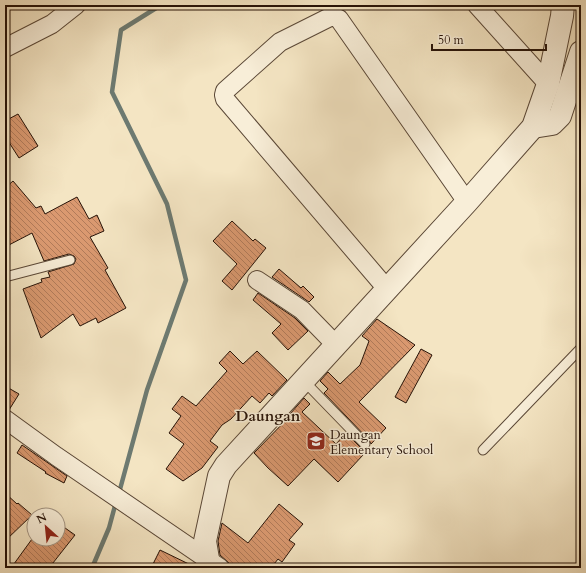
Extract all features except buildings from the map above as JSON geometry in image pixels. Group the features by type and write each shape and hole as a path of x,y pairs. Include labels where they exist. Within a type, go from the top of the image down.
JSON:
{"street":[{"path":"5,48 52,24 76,5"},
{"path":"477,5 548,84"},
{"path":"211,565 205,540 219,476 226,465 467,202 533,127 548,84 563,5"},
{"path":"387,289 225,99 225,91 280,42 330,17 335,17 339,19 467,202"},
{"path":"533,127 552,124 560,116 581,52"},
{"path":"257,280 302,310 336,345"},
{"path":"5,419 211,565"}],"lane":[{"path":"5,277 70,260"},
{"path":"483,450 581,348"},
{"path":"303,380 365,444"}],"waterway":[{"path":"119,493 147,390 186,280 167,204 112,92 121,30 161,5"},
{"path":"92,568 109,528 116,502"}],"place":[{"name":"Daungan Elementary School","path":"316,441"}],"district":[{"name":"Daungan","path":"268,416"}]}
